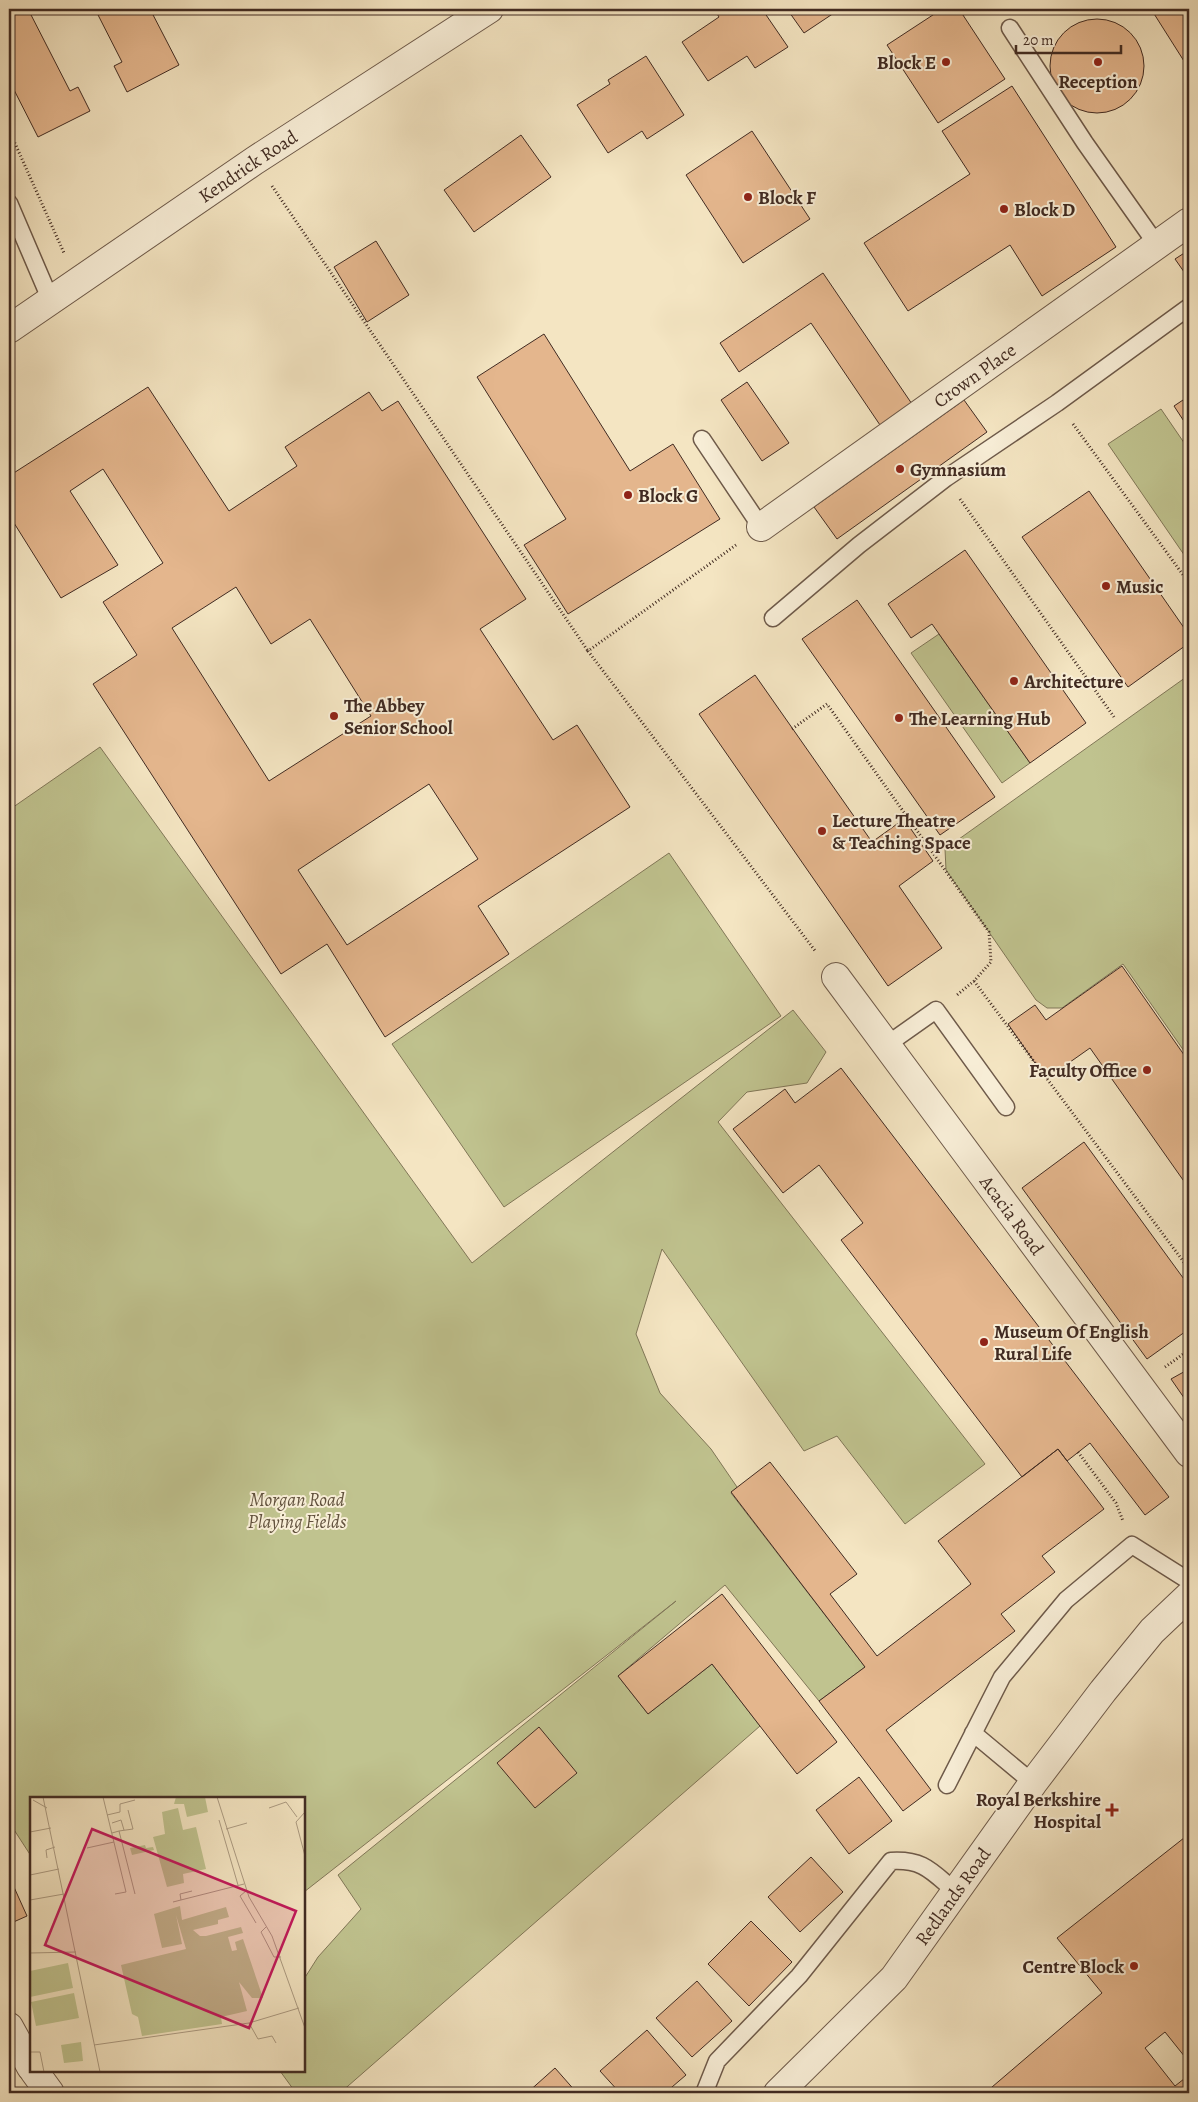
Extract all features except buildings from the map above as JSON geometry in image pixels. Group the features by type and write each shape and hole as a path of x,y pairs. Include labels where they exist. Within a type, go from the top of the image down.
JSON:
{"street":[{"name":"Kendrick Road","path":"9,329 254,160 489,9"},
{"name":"Crown Place","path":"761,528 1189,222"},
{"name":"Acacia Road","path":"836,977 885,1046 1189,1453"},
{"name":"Redlands Road","path":"778,2093 894,1978 1033,1783 1152,1631 1189,1596"},
{"path":"9,2027 30,2070"}],"lane":[{"path":"1010,28 1085,143 1156,245"},
{"path":"9,203 51,301"},
{"path":"773,618 859,545 946,478 1058,403 1189,308"},
{"path":"702,439 761,528"},
{"path":"885,1046 936,1010 1006,1107"},
{"path":"947,1785 1002,1677 1066,1600 1132,1545 1189,1581"},
{"path":"973,1733 1033,1783"},
{"path":"707,2093 705,2091 716,2061 799,1976 891,1861 909,1860 922,1864 956,1892"}],"path":[{"path":"9,130 77,283"},
{"path":"254,160 588,650 836,977"},
{"path":"1058,403 1189,583"},
{"path":"946,478 1114,717"},
{"path":"588,650 761,528"},
{"path":"792,729 827,704 989,932 991,962 974,981 936,1010"},
{"path":"974,981 1189,1268"},
{"path":"1078,1452 1116,1503 1132,1545"}],"green space":[{"path":"1161,409 1189,450 1189,562 1108,444"},
{"path":"939,634 1030,763 1002,783 911,653"},
{"path":"1189,675 1189,1058 1123,964 1062,1008 1047,1008 1036,1000 946,870 945,849"},
{"name":"Morgan Road Playing Fields","path":"100,747 472,1263 793,1010 826,1052 807,1083 747,1092 718,1122 985,1464 905,1524 837,1436 804,1451 662,1249 636,1334 660,1393 711,1449 737,1487 731,1493 865,1667 819,1701 725,1585 618,1676 648,1714 712,1664 760,1726 340,2093 296,2093 281,2072 305,2072 305,1977 318,1957 361,1909 338,1875 676,1601 305,1891 305,1797 30,1797 30,1854 9,1822 9,810"},
{"path":"669,853 781,1016 504,1207 392,1044"}],"place":[{"name":"Block E","path":"946,62"},
{"name":"Reception","path":"1098,62"},
{"name":"Block F","path":"748,197"},
{"name":"Block D","path":"1004,209"},
{"name":"Gymnasium","path":"900,469"},
{"name":"Block G","path":"628,495"},
{"name":"Music","path":"1106,586"},
{"name":"Architecture","path":"1014,681"},
{"name":"The Abbey Senior School","path":"334,716"},
{"name":"The Learning Hub","path":"899,718"},
{"name":"Lecture Theatre & Teaching Space","path":"822,831"},
{"name":"Faculty Office","path":"1147,1070"},
{"name":"Museum Of English Rural Life","path":"984,1342"},
{"name":"Royal Berkshire Hospital","path":"1112,1810"},
{"name":"Centre Block","path":"1134,1966"}]}
